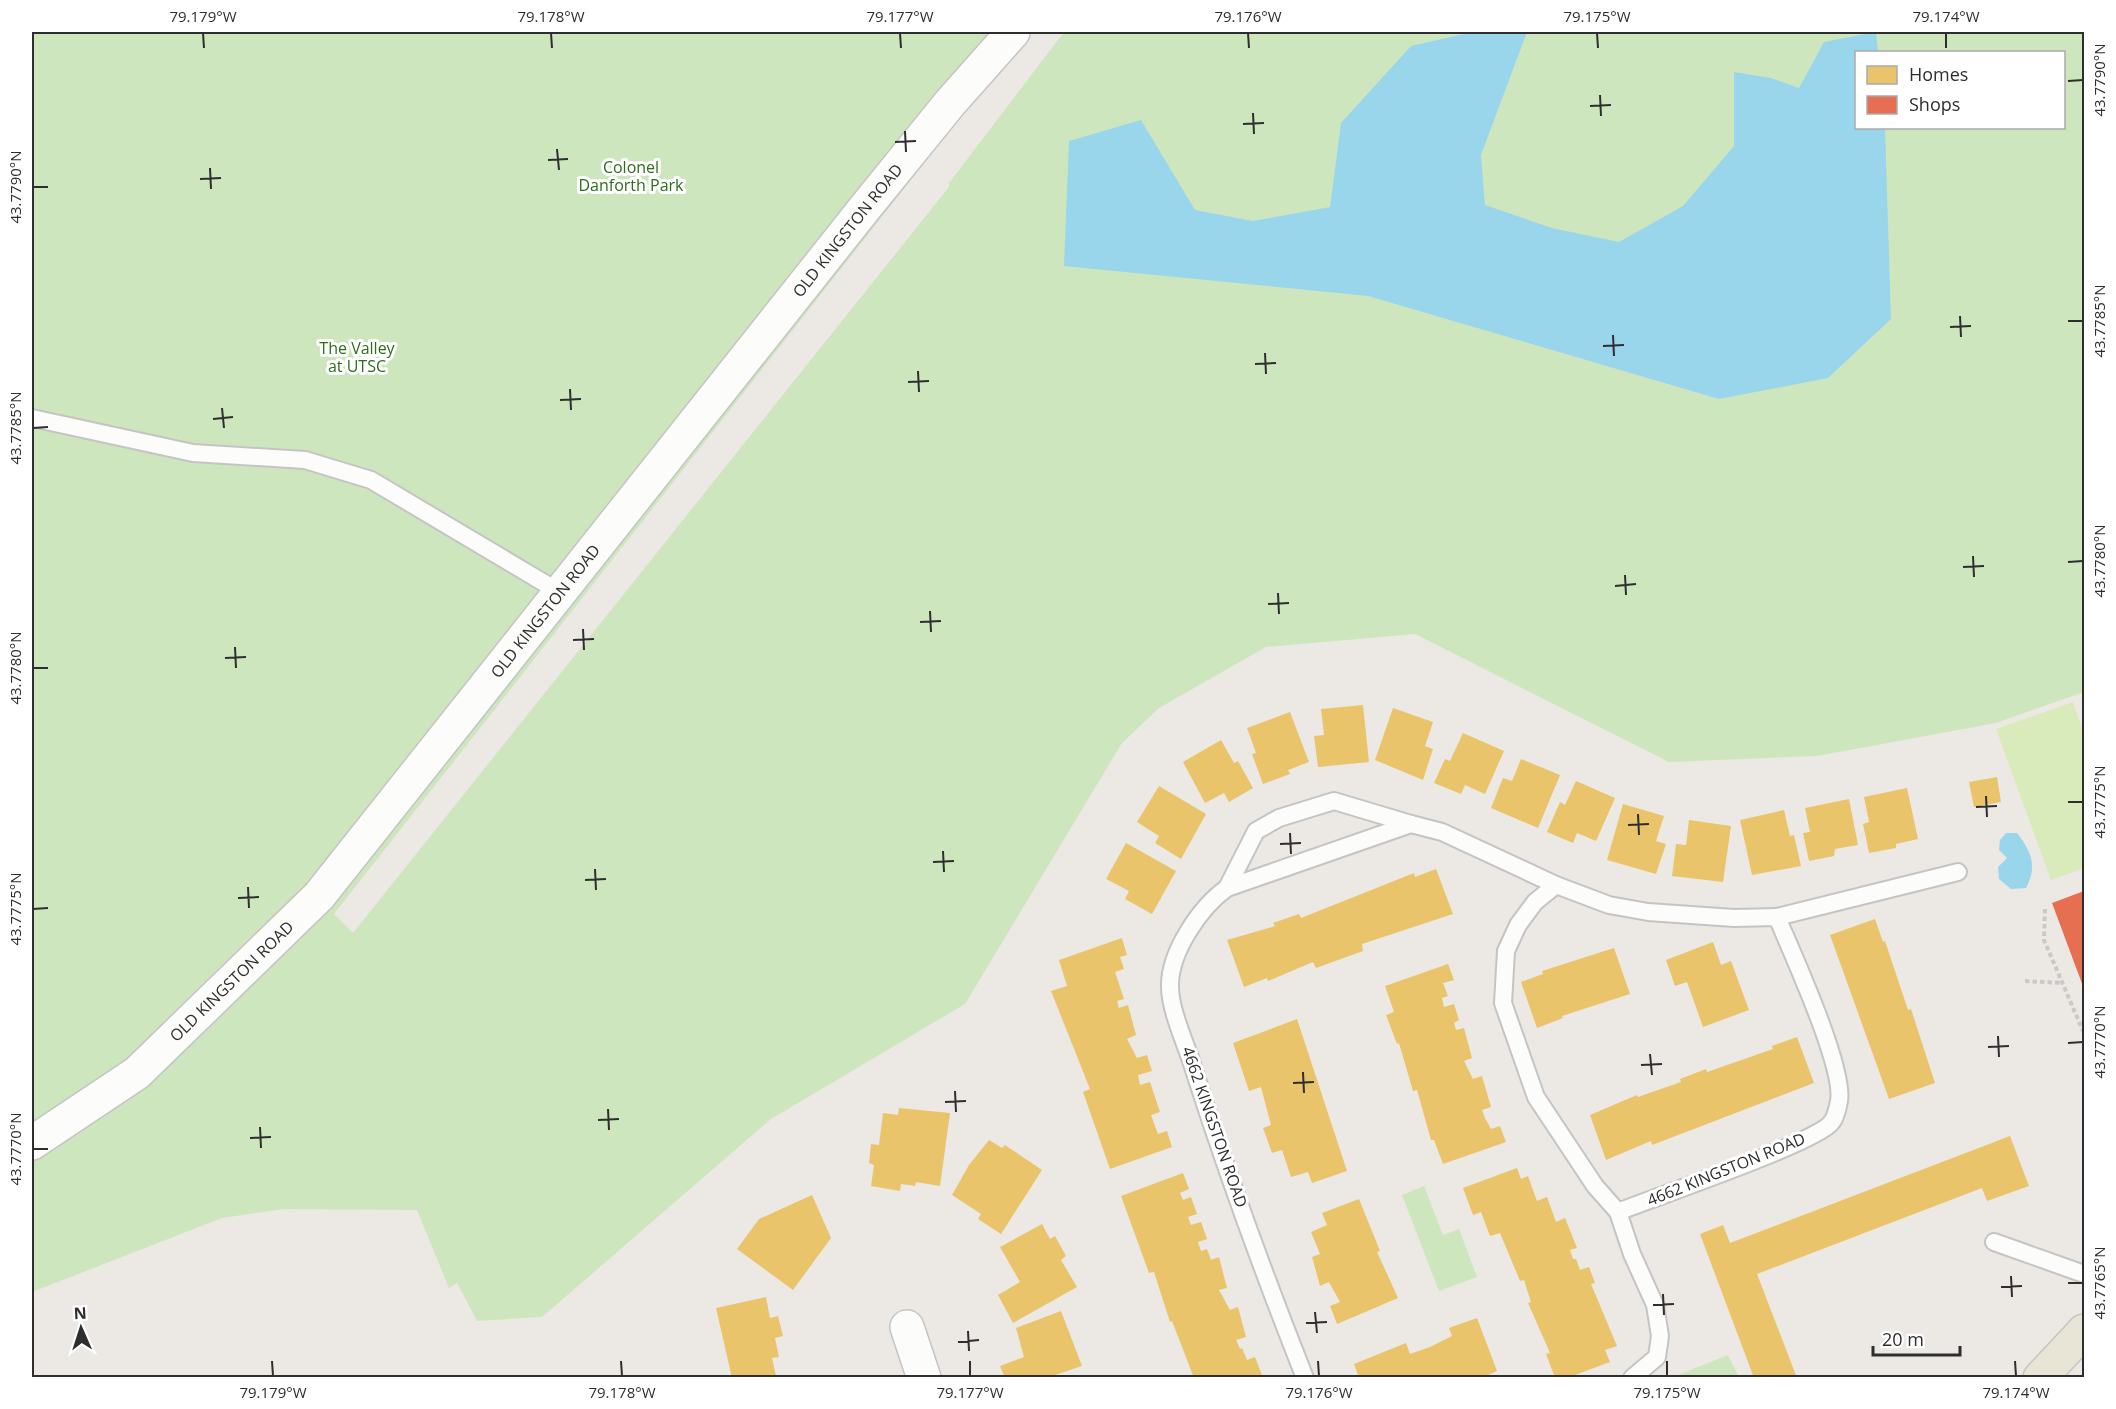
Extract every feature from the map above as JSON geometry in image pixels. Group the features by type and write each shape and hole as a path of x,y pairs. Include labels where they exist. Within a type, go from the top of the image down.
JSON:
{"main road":[{"path":"2040,1377 2085,1331"}],"street":[{"name":"OLD KINGSTON ROAD","path":"32,1143 137,1073 319,896 864,209 950,103 1013,32"},
{"path":"907,1327 924,1377"}],"lane":[{"path":"32,418 72,429 193,453 305,460 371,480 561,593"},
{"name":"4662 KINGSTON ROAD","path":"1227,888 1256,831 1279,818 1334,801 1442,832 1556,885 1608,905 1648,912 1734,918 1778,917 1958,872"},
{"name":"4662 KINGSTON ROAD","path":"1305,1377 1203,1099 1170,987 1173,966 1194,922 1210,900 1227,888 1411,824"},
{"path":"1556,885 1535,902 1518,925 1506,951 1503,1003 1536,1097 1595,1186 1618,1212 1632,1254 1655,1305 1660,1336 1657,1357 1632,1377"},
{"name":"4662 KINGSTON ROAD","path":"1618,1212 1802,1141 1831,1123 1839,1101 1839,1084 1810,998 1778,917"},
{"path":"1994,1242 2085,1274"}],"path":[{"path":"2045,909 2044,940 2083,1030"},
{"path":"2025,981 2062,982"}],"green space":[{"path":"32,32 1027,32 334,914 353,933 949,187 949,183 1064,32 2084,32 2084,692 1996,723 1817,756 1669,762 1415,634 1266,647 1159,708 1122,743 965,1004 771,1119 542,1317 477,1321 457,1283 449,1288 417,1210 284,1209 222,1218 32,1292"},
{"path":"2073,702 2084,734 2084,868 2051,880 1996,729"},
{"path":"1424,1186 1443,1235 1459,1229 1477,1277 1439,1291 1402,1195"},
{"path":"1728,1355 1739,1377 1673,1377"}],"water":[{"path":"1473,32 1527,32 1481,155 1485,205 1552,228 1619,242 1683,206 1734,146 1734,72 1771,78 1799,88 1824,42 1876,32 1878,51 1855,51 1855,129 1885,129 1891,319 1828,378 1719,399 1368,296 1064,266 1069,141 1141,120 1195,210 1253,221 1330,207 1341,123 1411,46"},
{"path":"2006,833 2017,833 2029,853 2032,873 2026,888 2011,889 1999,879 1998,867 2007,858 1999,850 2000,840"}],"building: Homes":[{"path":"1363,705 1369,762 1318,767 1314,736 1324,735 1321,709"},
{"path":"1393,708 1433,722 1425,746 1433,749 1423,780 1375,760"},
{"path":"1290,712 1309,762 1288,770 1290,774 1263,784 1252,754 1256,753 1247,728"},
{"path":"1463,733 1504,751 1485,794 1465,785 1461,794 1434,783 1445,759 1450,761"},
{"path":"1221,740 1234,763 1238,761 1253,788 1229,802 1224,793 1205,803 1183,762"},
{"path":"1521,759 1560,775 1538,828 1491,808 1503,778 1512,781"},
{"path":"1997,777 2001,802 1974,807 1969,782"},
{"path":"1576,781 1615,798 1596,841 1577,833 1573,843 1547,832 1560,802 1565,805"},
{"path":"1159,786 1206,814 1181,859 1155,843 1159,836 1137,822"},
{"path":"1907,788 1918,839 1896,844 1896,848 1869,853 1863,824 1869,822 1864,797"},
{"path":"1849,799 1858,845 1835,849 1834,856 1809,861 1803,833 1810,832 1805,808"},
{"path":"1623,804 1664,816 1656,841 1666,844 1656,874 1607,860"},
{"path":"1784,810 1790,836 1794,835 1801,866 1752,875 1740,820"},
{"path":"1689,820 1731,826 1723,882 1672,876 1676,844 1686,845"},
{"path":"1126,843 1176,871 1152,914 1125,899 1129,891 1106,879"},
{"path":"1436,869 1453,914 1362,944 1363,951 1316,968 1313,962 1268,981 1267,978 1244,987 1227,940 1275,926 1273,923 1299,914 1301,918 1414,873 1415,877"},
{"path":"1875,919 1883,942 1885,941 1908,1010 1911,1009 1935,1083 1889,1099 1830,935"},
{"path":"1122,938 1127,955 1120,957 1124,969 1115,972 1124,999 1117,1001 1119,1008 1128,1005 1136,1035 1127,1039 1137,1058 1147,1055 1152,1071 1138,1075 1140,1085 1150,1082 1160,1112 1151,1115 1158,1134 1167,1131 1172,1147 1110,1169 1083,1092 1090,1089 1051,991 1067,986 1059,960"},
{"path":"1713,942 1721,965 1731,961 1749,1010 1703,1027 1687,982 1675,986 1666,960"},
{"path":"1614,948 1630,994 1562,1016 1563,1018 1537,1028 1521,982 1543,974 1542,971"},
{"path":"1448,964 1454,980 1443,983 1448,996 1442,998 1444,1007 1454,1004 1459,1020 1454,1023 1456,1030 1464,1028 1472,1058 1464,1061 1473,1079 1482,1076 1491,1107 1482,1110 1485,1118 1491,1129 1500,1126 1506,1142 1443,1164 1434,1140 1431,1140 1417,1090 1413,1091 1399,1043 1397,1044 1386,1015 1394,1012 1385,986"},
{"path":"1297,1019 1347,1171 1312,1183 1308,1172 1291,1177 1282,1150 1272,1153 1263,1128 1271,1125 1261,1087 1249,1091 1233,1043"},
{"path":"1797,1037 1814,1083 1652,1145 1651,1141 1606,1160 1590,1115 1637,1095 1638,1097 1681,1082 1680,1079 1706,1069 1707,1072 1773,1049 1772,1046"},
{"path":"899,1108 950,1113 940,1186 916,1182 915,1186 901,1184 900,1191 871,1186 874,1165 869,1163 871,1144 879,1145 883,1113 898,1115"},
{"path":"2010,1136 2029,1186 1987,1201 1982,1188 1757,1274 1797,1378 1754,1378 1700,1234 1723,1225 1730,1243"},
{"path":"989,1140 1002,1148 1005,1145 1042,1170 1001,1234 978,1219 981,1214 952,1195 969,1165"},
{"path":"1517,1168 1521,1179 1528,1176 1537,1201 1547,1197 1556,1222 1565,1218 1577,1248 1570,1250 1573,1259 1576,1259 1580,1270 1589,1267 1595,1283 1591,1284 1617,1346 1605,1350 1610,1362 1567,1378 1555,1378 1546,1354 1550,1353 1528,1303 1531,1302 1524,1280 1520,1281 1500,1233 1490,1236 1481,1212 1473,1215 1463,1188"},
{"path":"1183,1173 1189,1189 1180,1193 1183,1200 1191,1197 1197,1214 1188,1217 1191,1225 1201,1222 1207,1239 1198,1242 1201,1251 1207,1249 1211,1260 1219,1257 1227,1288 1219,1290 1230,1310 1238,1307 1246,1337 1236,1340 1247,1360 1255,1357 1263,1378 1194,1378 1172,1321 1170,1322 1154,1272 1149,1273 1121,1196"},
{"path":"812,1195 831,1238 793,1290 737,1249 759,1219"},
{"path":"1359,1199 1380,1251 1377,1252 1398,1298 1337,1324 1330,1306 1340,1302 1329,1282 1320,1286 1312,1257 1320,1254 1311,1232 1327,1225 1322,1213"},
{"path":"1042,1224 1050,1239 1055,1236 1066,1256 1061,1260 1077,1287 1013,1323 998,1295 1020,1282 1000,1247"},
{"path":"766,1297 770,1318 778,1316 783,1336 775,1338 779,1357 772,1358 776,1376 732,1378 716,1308"},
{"path":"1061,1311 1082,1366 1055,1375 1056,1378 1005,1378 1000,1366 1024,1357 1016,1328"},
{"path":"1477,1318 1497,1371 1481,1378 1359,1378 1354,1364 1406,1343 1410,1354 1430,1347 1452,1336 1449,1328"}],"building: Shops":[{"path":"2084,891 2084,989 2052,903"}],"park label":[{"name":"Colonel Danforth Park","path":"631,176"},
{"name":"The Valley at UTSC","path":"357,357"}]}
